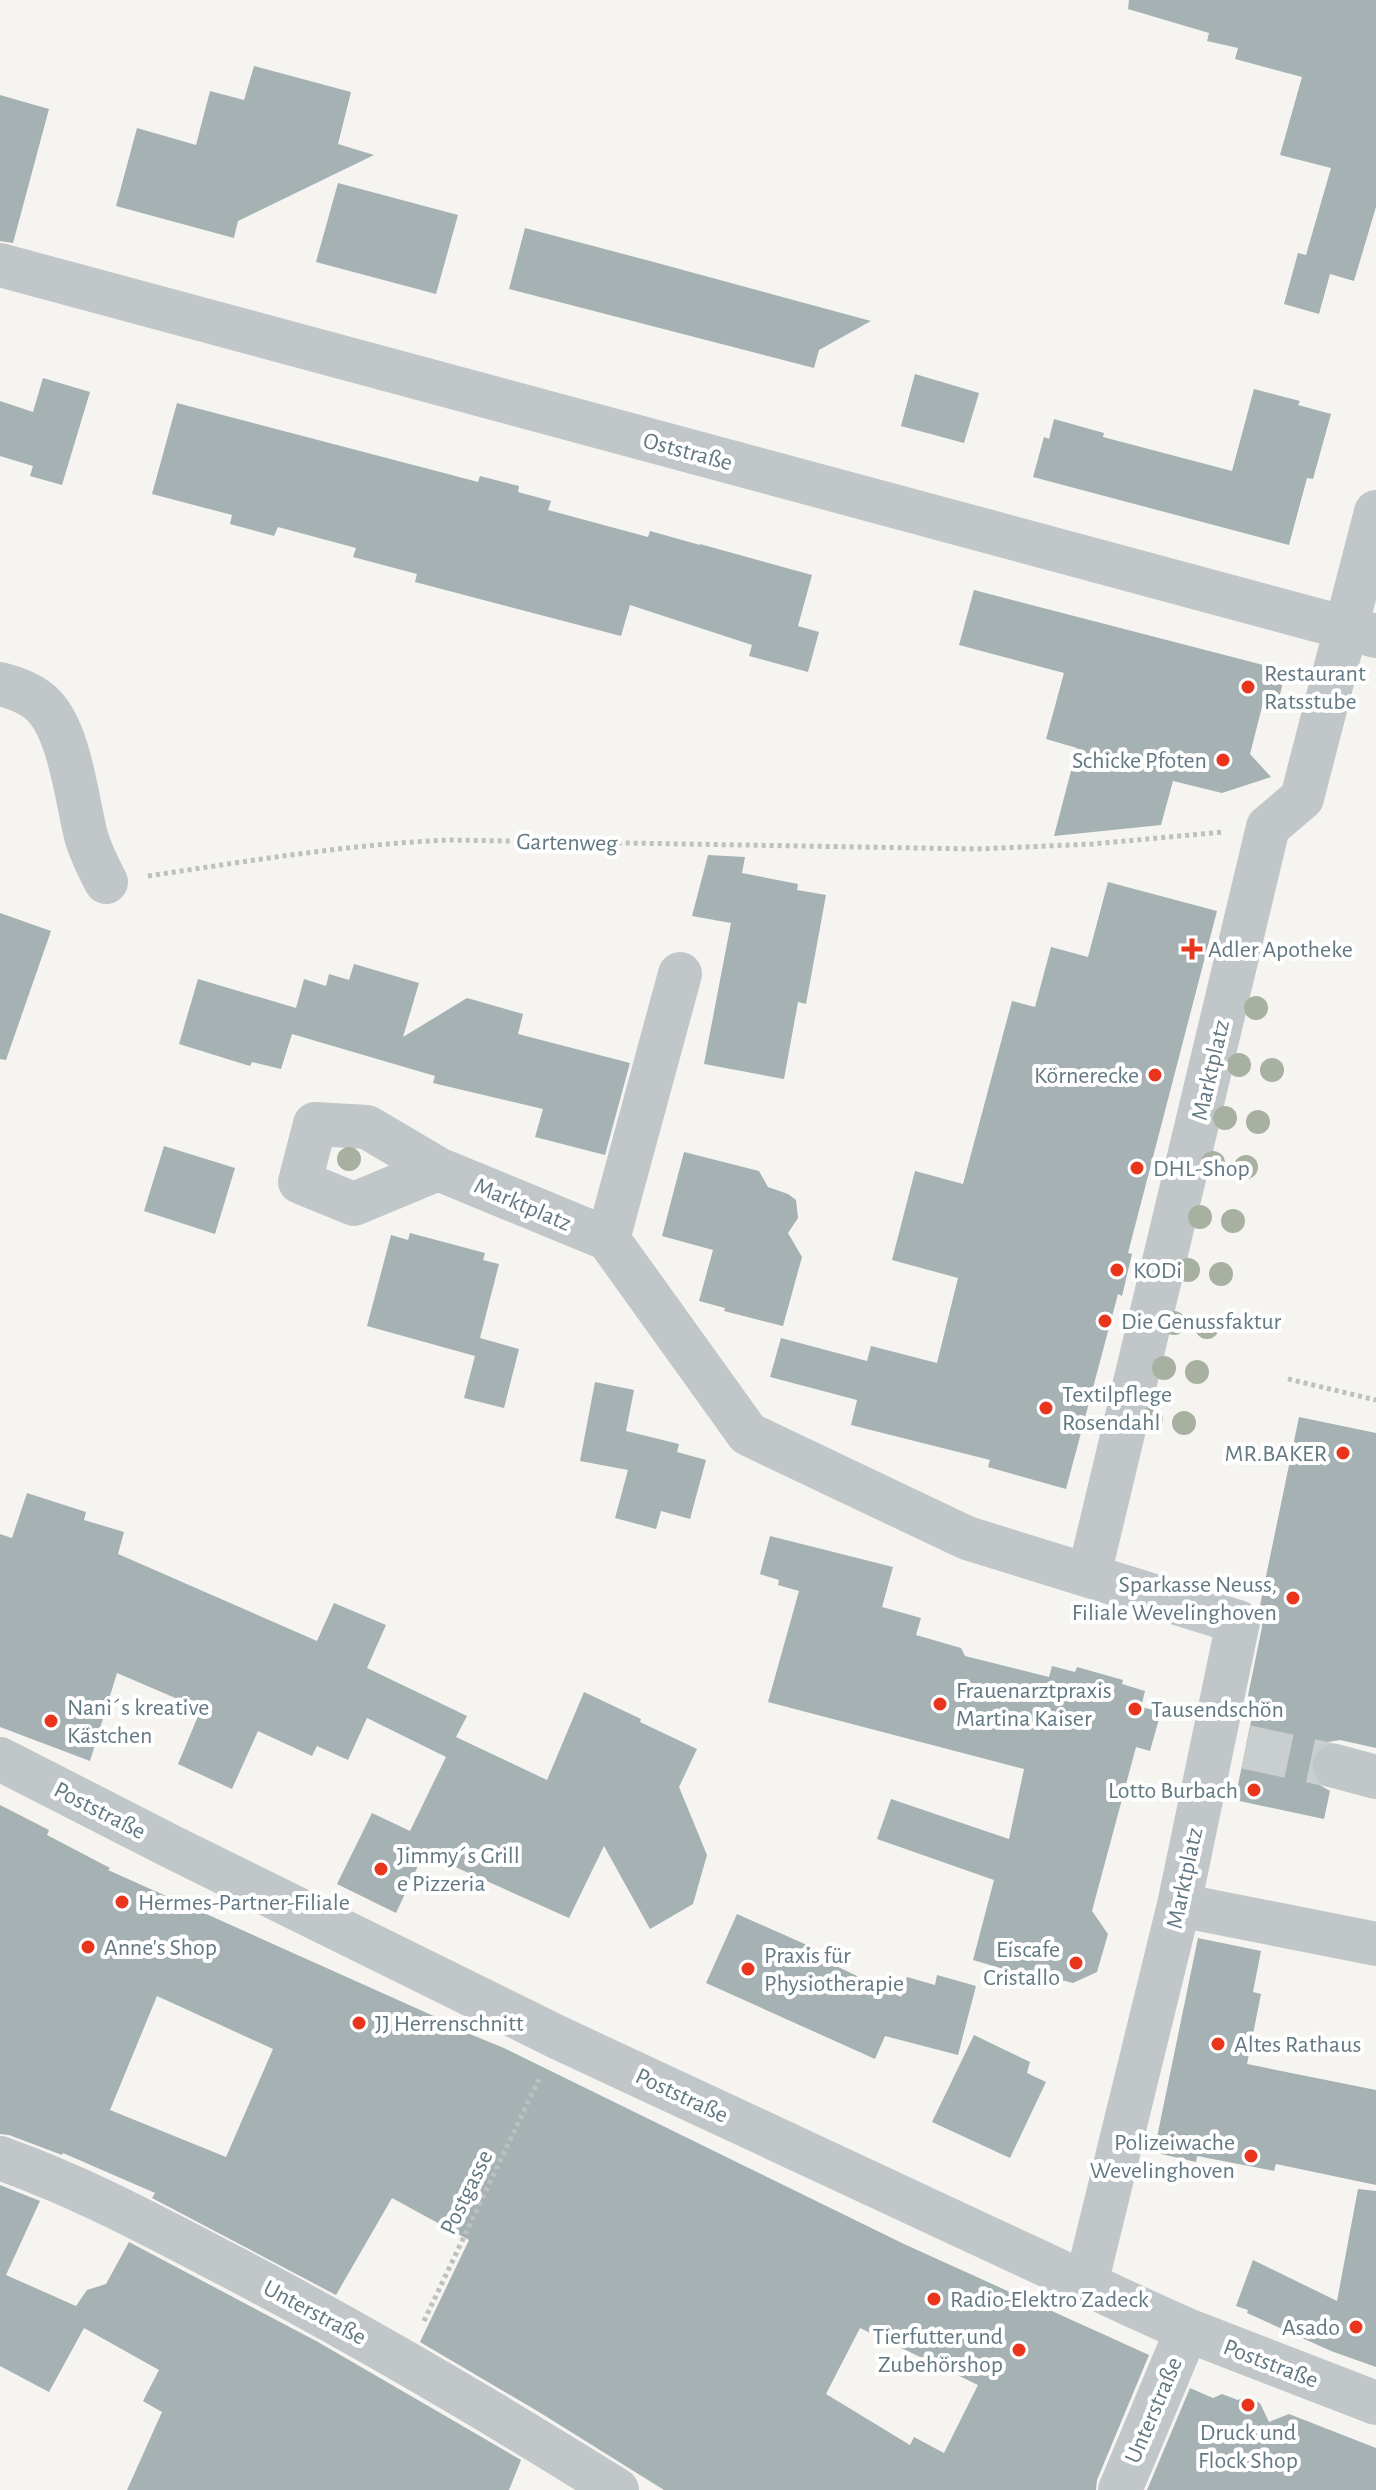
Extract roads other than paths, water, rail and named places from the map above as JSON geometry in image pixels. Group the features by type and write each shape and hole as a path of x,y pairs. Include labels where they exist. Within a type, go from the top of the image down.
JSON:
{"street":[{"name":"Oststraße","path":"0,265 1361,632"},
{"path":"1361,632 1376,512"},
{"name":"Marktplatz","path":"1089,1575 1268,827 1302,798 1361,632"},
{"path":"0,684 42,704 57,725 89,846 106,882"},
{"path":"608,1239 680,974"},
{"name":"Marktplatz","path":"438,1169 608,1239 748,1434 967,1538 1238,1622 1230,1743 1179,1905 1086,2284"},
{"name":"Poststraße","path":"0,1759 559,2038 1187,2330 1376,2403"},
{"path":"1179,1905 1376,1944"},
{"name":"Unterstraße","path":"0,2158 69,2184 124,2210 405,2361 617,2490"},
{"name":"Unterstraße","path":"1120,2490 1187,2330"}],"tunnel":[{"path":"1246,1747 1335,1766"}],"place":[{"name":"Restaurant Ratsstube","path":"1248,687"},
{"name":"Schicke Pfoten","path":"1223,760"},
{"name":"Adler Apotheke","path":"1192,949"},
{"name":"Körnerecke","path":"1155,1075"},
{"name":"DHL-Shop","path":"1137,1168"},
{"name":"KODi","path":"1117,1270"},
{"name":"Die Genussfaktur","path":"1105,1321"},
{"name":"Textilpflege Rosendahl","path":"1046,1408"},
{"name":"MR.BAKER","path":"1343,1453"},
{"name":"Sparkasse Neuss, Filiale Wevelinghoven","path":"1293,1598"},
{"name":"Frauenarztpraxis Martina Kaiser","path":"940,1704"},
{"name":"Tausendschön","path":"1135,1709"},
{"name":"Nani´s kreative Kästchen","path":"51,1721"},
{"name":"Lotto Burbach","path":"1254,1790"},
{"name":"Jimmy´s Grill e Pizzeria","path":"381,1869"},
{"name":"Hermes-Partner-Filiale","path":"122,1902"},
{"name":"Anne's Shop","path":"88,1947"},
{"name":"Eiscafe Cristallo","path":"1076,1963"},
{"name":"Praxis für Physiotherapie","path":"748,1969"},
{"name":"JJ Herrenschnitt","path":"359,2023"},
{"name":"Altes Rathaus","path":"1218,2044"},
{"name":"Polizeiwache Wevelinghoven","path":"1251,2156"},
{"name":"Radio-Elektro Zadeck","path":"934,2299"},
{"name":"Asado","path":"1356,2327"},
{"name":"Tierfutter und Zubehörshop","path":"1019,2350"},
{"name":"Druck und Flock Shop","path":"1248,2405"}]}
